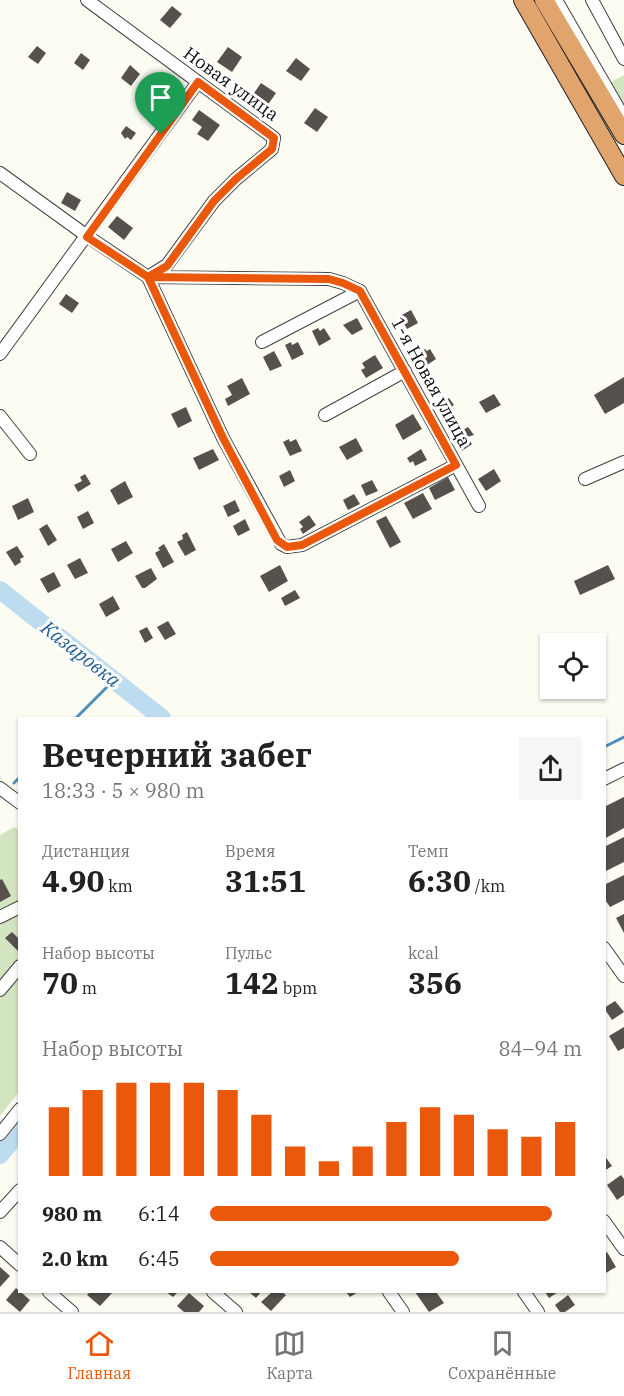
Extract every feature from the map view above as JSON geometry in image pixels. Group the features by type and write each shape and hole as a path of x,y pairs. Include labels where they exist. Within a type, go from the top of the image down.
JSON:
{"highway":[{"path":"523,0 624,176"},
{"path":"544,0 624,135"}],"street":[{"name":"Новая улица","path":"87,0 274,138 275,143 272,149 214,201 167,266 148,277"},
{"path":"556,0 624,118"},
{"path":"592,0 624,59"},
{"path":"0,354 198,82"},
{"path":"0,173 87,237 148,277 223,438 277,540 287,547 302,545 456,465"},
{"path":"148,277 329,279 360,291"},
{"path":"262,342 360,291"},
{"name":"1-я Новая улица","path":"360,291 479,506"},
{"path":"325,415 405,371"},
{"path":"0,416 30,454"},
{"path":"585,480 624,462"},
{"path":"606,778 624,769"},
{"path":"3,791 18,802"},
{"path":"0,917 18,908"},
{"path":"606,951 624,976"},
{"path":"0,990 18,968"},
{"path":"0,1134 18,1112"},
{"path":"0,1212 18,1192"},
{"path":"606,1224 624,1249"},
{"path":"0,1247 18,1263"},
{"path":"50,1293 72,1312"},
{"path":"214,1293 236,1312"},
{"path":"390,1293 403,1312"},
{"path":"525,1293 538,1312"}],"green space":[{"path":"624,75 624,105 611,82"},
{"path":"14,827 18,830 18,1093 0,1116 0,835"}],"building":[{"path":"172,6 182,14 170,28 160,20"},
{"path":"37,46 46,53 38,64 28,57"},
{"path":"228,47 242,57 232,72 217,62"},
{"path":"81,53 90,60 83,70 74,63"},
{"path":"296,58 310,69 301,81 286,71"},
{"path":"130,65 140,74 131,86 121,78"},
{"path":"261,83 276,93 267,106 252,96"},
{"path":"315,108 328,117 317,132 304,123"},
{"path":"199,110 220,125 208,141 197,134 202,127 192,120"},
{"path":"126,126 136,133 131,140 127,137 125,139 121,133"},
{"path":"67,192 81,200 75,211 61,203"},
{"path":"117,216 133,228 124,240 108,227"},
{"path":"66,294 79,303 72,313 59,304"},
{"path":"411,310 418,323 407,329 400,316"},
{"path":"357,318 363,329 352,335 343,325"},
{"path":"318,328 320,331 324,328 331,339 319,346 312,331"},
{"path":"291,342 292,345 298,342 304,354 292,360 285,345"},
{"path":"425,349 427,351 430,349 436,359 424,367 417,357"},
{"path":"274,351 282,366 270,371 263,357"},
{"path":"375,355 383,368 366,378 361,370 365,368 362,363"},
{"path":"624,377 624,403 605,414 594,395"},
{"path":"242,378 250,394 228,406 225,399 232,395 227,386"},
{"path":"494,394 501,405 486,413 479,402"},
{"path":"449,398 454,405 445,411 441,403"},
{"path":"186,407 192,421 178,428 171,414"},
{"path":"413,414 422,429 403,440 395,425"},
{"path":"468,427 474,435 467,437 472,444 462,451 453,436 459,429 461,431"},
{"path":"356,438 363,451 347,460 339,447"},
{"path":"289,439 290,442 296,439 302,451 290,456 283,442"},
{"path":"213,449 219,460 199,470 193,458"},
{"path":"421,449 427,460 415,466 413,461 410,463 407,458"},
{"path":"494,469 501,481 486,491 478,479"},
{"path":"290,470 295,481 284,487 279,476"},
{"path":"85,474 91,484 78,492 74,485 82,481 80,477"},
{"path":"448,477 455,490 435,500 429,488"},
{"path":"372,480 378,491 366,496 361,485"},
{"path":"125,481 133,497 118,505 110,490"},
{"path":"423,493 432,509 413,519 404,503"},
{"path":"354,494 360,504 348,510 343,500"},
{"path":"28,498 34,512 18,520 12,506"},
{"path":"235,500 240,511 228,517 223,506"},
{"path":"88,511 94,523 83,529 77,517"},
{"path":"309,515 316,525 303,534 300,529 303,527 299,522"},
{"path":"386,516 401,542 390,548 376,521"},
{"path":"245,519 250,530 238,536 233,526"},
{"path":"47,524 57,540 48,546 39,529"},
{"path":"187,532 196,550 185,556 177,542 183,539 182,535"},
{"path":"126,541 133,553 118,562 111,549"},
{"path":"164,544 174,562 163,568 155,553"},
{"path":"17,546 24,557 15,566 6,552"},
{"path":"80,558 88,573 75,579 67,565"},
{"path":"280,565 288,581 269,592 260,576"},
{"path":"608,565 615,579 580,595 574,581"},
{"path":"151,568 157,579 142,588 135,576"},
{"path":"54,572 61,586 48,593 40,579"},
{"path":"295,590 300,598 285,606 281,598"},
{"path":"113,596 120,609 106,617 99,604"},
{"path":"168,621 176,634 165,640 157,627"},
{"path":"147,627 153,638 145,643 139,631"},
{"path":"624,797 624,828 606,838 606,806"},
{"path":"624,837 624,862 606,871 606,846"},
{"path":"624,875 624,900 610,907 606,901 606,884"},
{"path":"2,879 11,896 0,902 0,880"},
{"path":"624,914 624,933 616,918"},
{"path":"12,932 18,938 18,951 5,938"},
{"path":"615,1001 624,1012 612,1020 606,1007"},
{"path":"624,1027 624,1048 618,1051 609,1036"},
{"path":"606,1158 612,1166 606,1170"},
{"path":"621,1175 624,1179 624,1195 617,1200 607,1185"},
{"path":"606,1253 616,1267 606,1273"},
{"path":"0,1267 10,1276 0,1287"},
{"path":"16,1288 18,1293 22,1293 30,1300 20,1312 6,1300"},
{"path":"89,1293 112,1293 100,1306 87,1295"},
{"path":"189,1293 204,1306 199,1312 184,1312 177,1306"},
{"path":"250,1293 260,1293 256,1298"},
{"path":"271,1293 286,1295 271,1311 261,1302"},
{"path":"416,1293 437,1293 444,1303 429,1312"},
{"path":"546,1293 556,1293 549,1298"},
{"path":"568,1295 575,1305 565,1312 560,1312 555,1305"}],"waterway":[{"name":"Казаровка","path":"0,590 161,717"},
{"path":"77,717 114,680"},
{"path":"606,746 624,737"},
{"path":"14,783 18,779"},
{"name":"Казаровка","path":"0,1155 18,1133"}],"route":[{"path":"161,134 87,237 148,277 223,438 277,540 287,547 302,545 456,465 360,291 329,279 148,277 167,266 214,201 272,149 275,143 274,138 198,82 161,134"}]}
